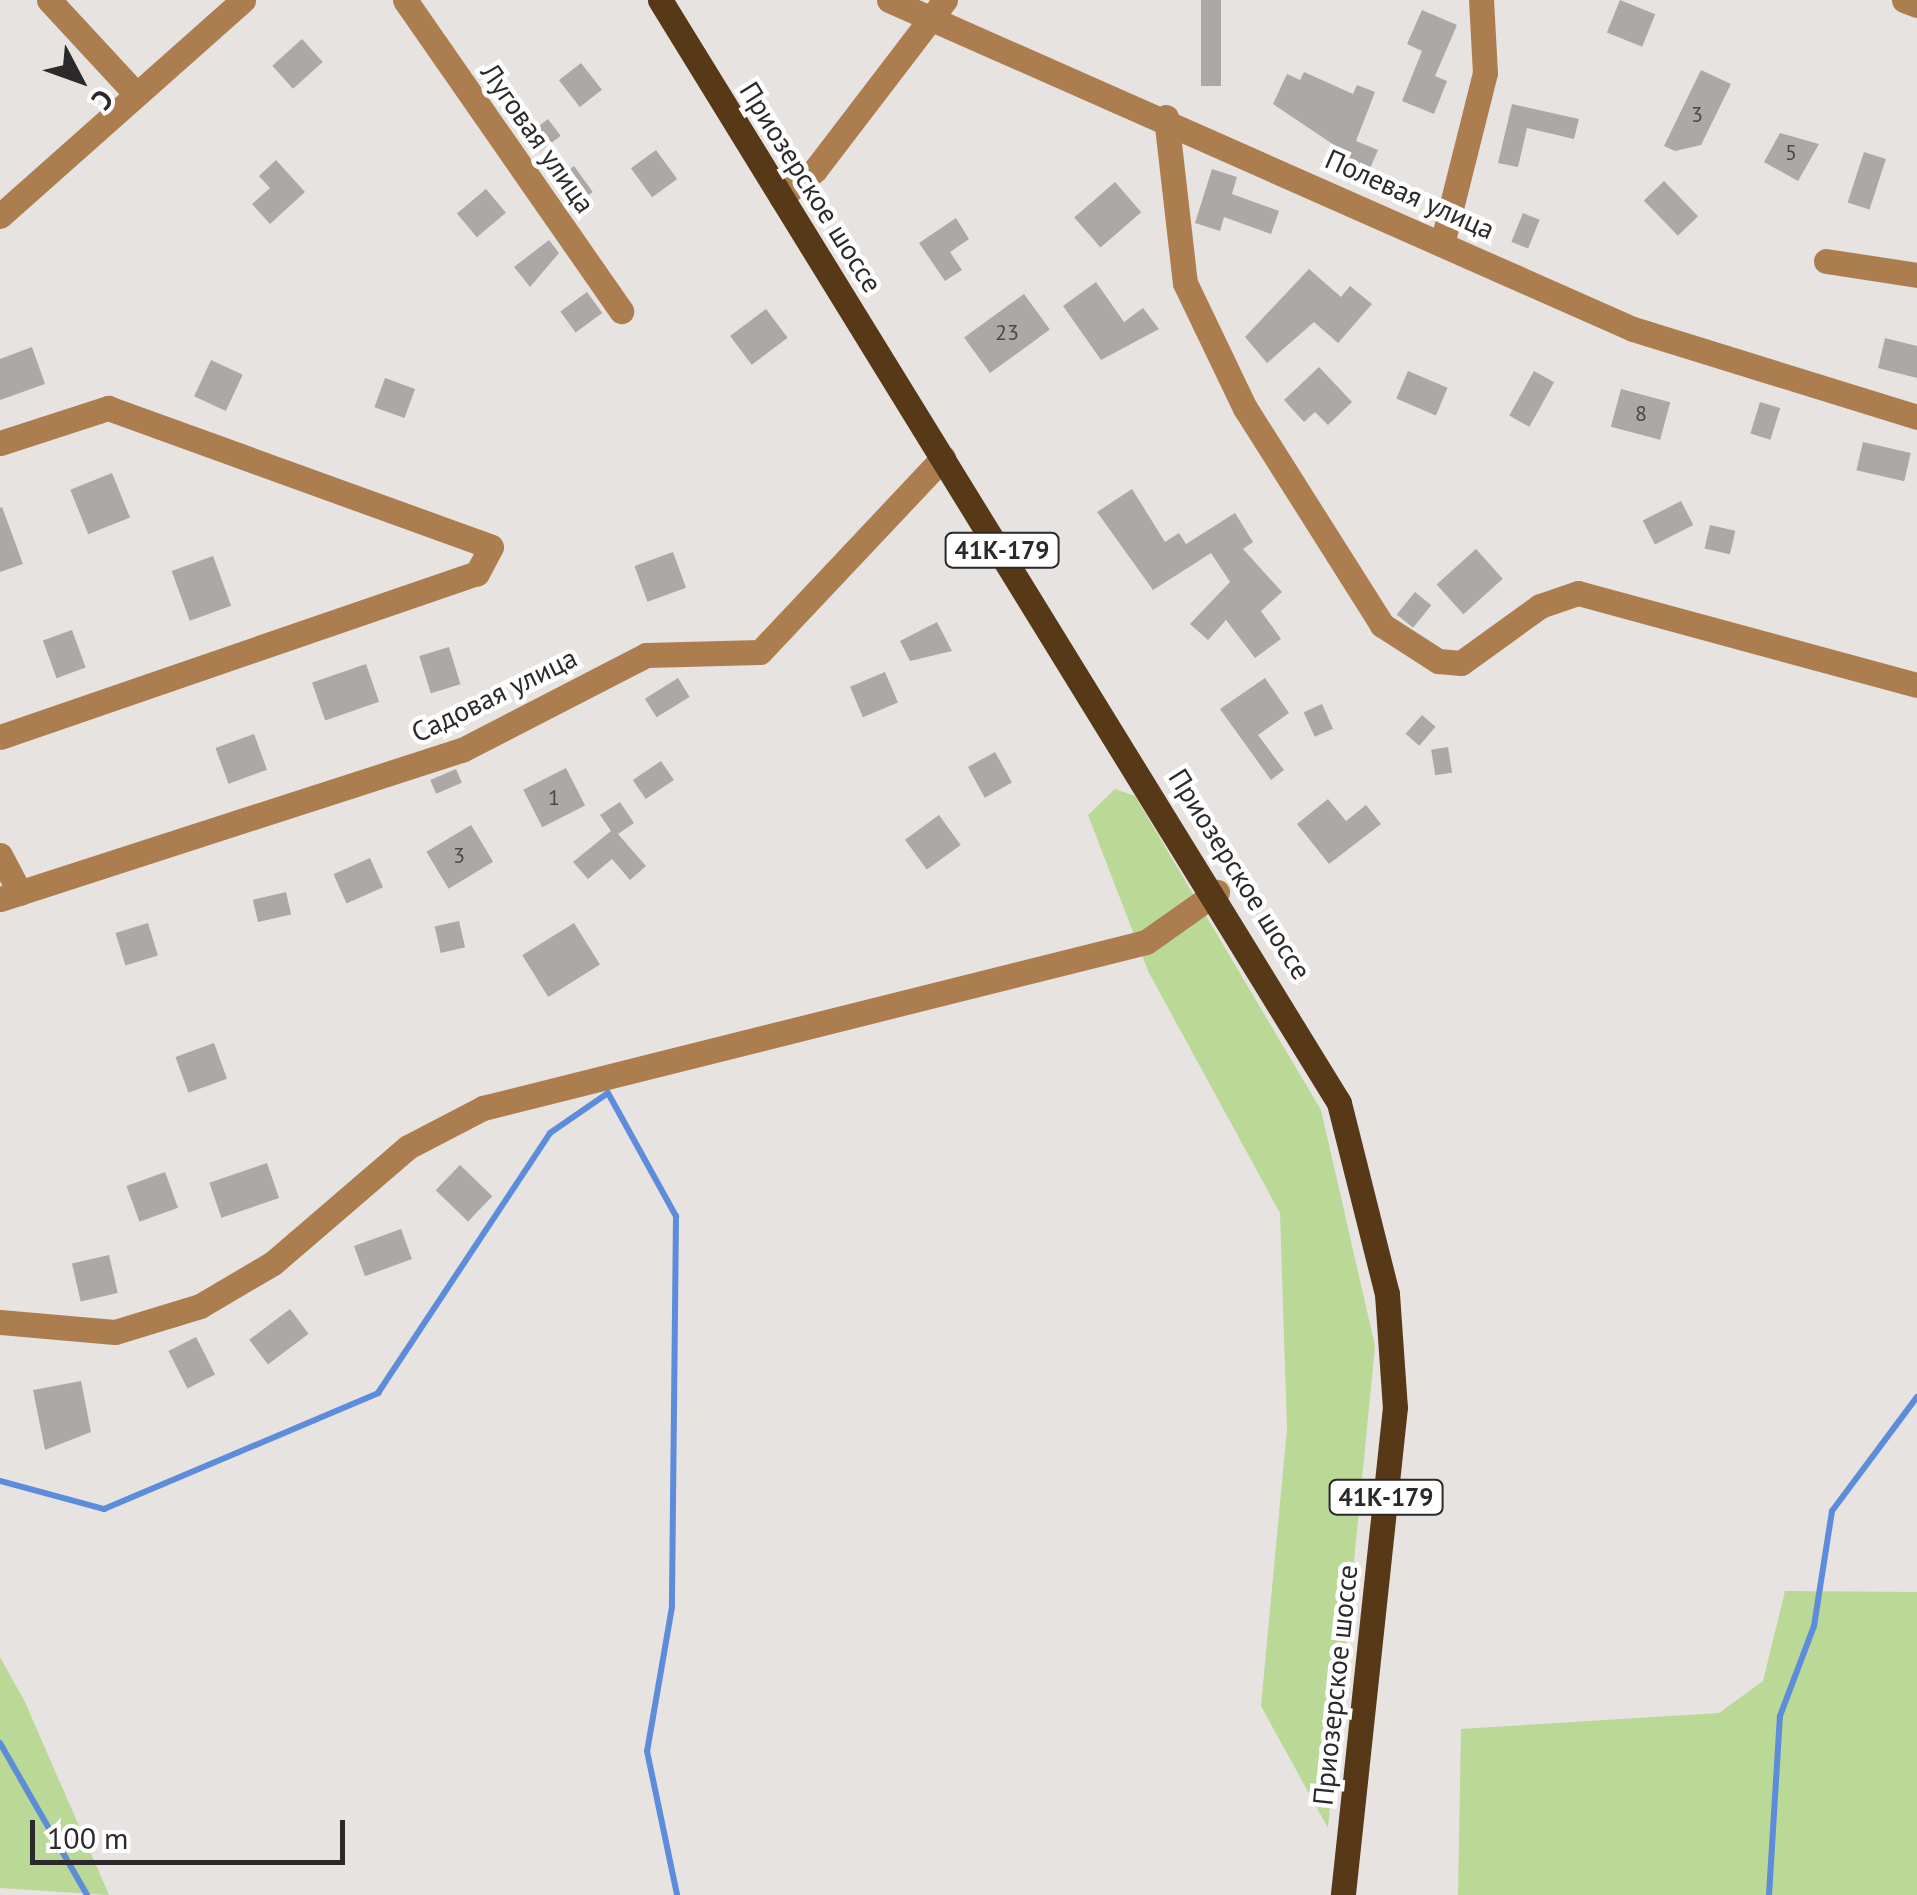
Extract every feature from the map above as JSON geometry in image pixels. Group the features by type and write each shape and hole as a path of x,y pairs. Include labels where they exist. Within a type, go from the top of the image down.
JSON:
{"main road":[{"name":"Приозерское шоссе","path":"660,0 1217,892 1340,1103 1388,1294 1396,1407 1343,1895"}],"street":[{"path":"49,0 136,94"},
{"path":"0,216 243,0"},
{"name":"Луговая улица","path":"405,0 621,311"},
{"name":"Полевая улица","path":"889,0 938,9 1633,329 1917,417"},
{"path":"1442,240 1485,73 1480,0"},
{"path":"1904,0 1917,5"},
{"path":"782,198 814,170 938,9"},
{"path":"1166,117 1185,283 1244,408 1382,624 1438,662 1461,662 1540,606 1578,593 1917,685"},
{"path":"1826,261 1917,275"},
{"path":"0,443 108,408 491,547 476,573 0,737"},
{"name":"Садовая улица","path":"10,896 462,750 646,655 760,652 943,458"},
{"path":"0,855 10,896"},
{"path":"0,1322 115,1332 200,1306 273,1263 408,1147 483,1108 1146,942 1217,892"}],"green space":[{"path":"1115,789 1135,796 1321,1110 1375,1346 1328,1828 1261,1706 1287,1429 1280,1213 1148,971 1088,815"},
{"path":"1785,1591 1917,1592 1917,1895 1458,1895 1461,1729 1719,1713 1763,1681"},
{"path":"0,1657 25,1702 109,1895 0,1888"}],"building":[{"path":"1201,0 1221,0 1221,86 1201,86"},
{"path":"1620,0 1655,14 1642,47 1607,32"},
{"path":"1422,10 1457,25 1435,76 1447,81 1434,114 1402,101 1422,51 1407,44"},
{"path":"302,39 323,62 293,89 272,66"},
{"path":"581,63 602,90 580,107 559,80"},
{"path":"1701,70 1731,84 1701,145 1675,151 1664,146"},
{"path":"1304,72 1353,94 1357,85 1375,92 1356,141 1378,150 1365,180 1326,163 1334,145 1273,104 1287,74 1300,80"},
{"path":"1512,104 1579,119 1574,139 1527,128 1518,167 1498,163"},
{"path":"548,119 561,136 540,151 527,135"},
{"path":"1780,133 1819,144 1798,181 1764,162"},
{"path":"656,150 677,179 652,197 631,168"},
{"path":"1864,152 1886,159 1869,210 1848,202"},
{"path":"276,160 305,192 270,224 252,204 270,188 259,176"},
{"path":"574,166 593,192 573,207 554,181"},
{"path":"1212,169 1237,177 1232,194 1279,211 1271,234 1224,217 1220,231 1195,223"},
{"path":"1664,181 1698,216 1678,236 1644,200"},
{"path":"1115,182 1141,212 1100,248 1074,217"},
{"path":"486,189 506,213 477,237 457,213"},
{"path":"1523,213 1540,220 1528,248 1511,242"},
{"path":"956,218 969,239 950,252 962,270 945,281 919,243"},
{"path":"549,240 559,253 530,287 514,267"},
{"path":"1309,269 1341,297 1350,286 1372,304 1338,343 1314,322 1267,363 1245,337"},
{"path":"1096,282 1124,322 1143,308 1159,329 1101,360 1063,306"},
{"path":"587,292 602,313 576,332 560,311"},
{"path":"1024,294 1050,330 990,373 964,337"},
{"path":"766,309 788,338 752,365 730,336"},
{"path":"1885,338 1917,346 1917,378 1878,368"},
{"path":"32,347 45,384 0,400 0,359"},
{"path":"211,360 243,375 226,411 194,396"},
{"path":"1319,367 1352,402 1328,425 1315,412 1304,422 1284,400"},
{"path":"1408,371 1448,388 1436,415 1396,399"},
{"path":"1534,371 1554,382 1529,427 1509,416"},
{"path":"385,378 415,389 404,418 374,407"},
{"path":"1621,389 1670,402 1660,440 1611,427"},
{"path":"1760,402 1780,408 1770,440 1750,434"},
{"path":"1863,442 1911,453 1904,481 1856,470"},
{"path":"112,473 130,518 88,534 70,490"},
{"path":"1132,489 1165,542 1179,533 1186,544 1235,513 1253,542 1243,549 1282,592 1261,611 1281,639 1255,658 1226,620 1208,640 1190,624 1230,582 1211,553 1153,590 1097,512"},
{"path":"1681,501 1693,525 1655,545 1643,521"},
{"path":"0,508 23,564 0,572"},
{"path":"1710,525 1735,531 1730,554 1705,548"},
{"path":"1476,549 1503,579 1463,614 1437,584"},
{"path":"673,552 686,588 647,602 634,566"},
{"path":"213,556 231,606 190,621 172,571"},
{"path":"1415,592 1431,605 1413,628 1397,615"},
{"path":"937,622 952,651 910,661 900,641"},
{"path":"72,630 86,668 57,678 43,641"},
{"path":"449,647 460,684 431,693 419,656"},
{"path":"366,664 379,702 325,720 312,683"},
{"path":"885,672 898,702 863,717 850,687"},
{"path":"678,678 690,697 657,717 645,699"},
{"path":"1265,678 1289,713 1258,735 1284,770 1271,780 1220,709"},
{"path":"1322,704 1333,729 1315,737 1304,712"},
{"path":"1422,715 1436,727 1419,746 1406,734"},
{"path":"254,734 267,770 228,784 215,748"},
{"path":"1448,747 1452,773 1435,775 1431,750"},
{"path":"995,752 1012,783 985,798 968,767"},
{"path":"661,761 674,780 646,799 633,780"},
{"path":"566,768 585,805 542,827 523,790"},
{"path":"456,769 462,783 436,794 430,780"},
{"path":"1328,799 1346,821 1366,805 1381,824 1329,864 1297,824"},
{"path":"620,802 634,823 618,834 646,866 630,880 612,859 588,879 573,862 611,831 600,815"},
{"path":"939,815 961,845 927,870 905,840"},
{"path":"471,825 493,862 449,889 426,852"},
{"path":"370,858 383,887 346,904 333,874"},
{"path":"286,892 291,914 258,922 253,900"},
{"path":"459,921 465,947 441,953 435,927"},
{"path":"148,923 158,956 125,965 115,933"},
{"path":"574,923 600,965 548,997 522,955"},
{"path":"214,1043 227,1079 188,1093 175,1057"},
{"path":"267,1163 279,1198 221,1218 209,1183"},
{"path":"460,1165 492,1196 468,1221 436,1190"},
{"path":"165,1172 178,1208 139,1222 126,1186"},
{"path":"401,1229 412,1259 365,1276 354,1246"},
{"path":"109,1255 118,1293 81,1302 72,1264"},
{"path":"290,1309 309,1334 268,1364 249,1340"},
{"path":"196,1337 215,1374 187,1388 168,1351"},
{"path":"81,1381 91,1432 45,1450 33,1390"}],"waterway":[{"path":"0,1481 104,1509 378,1393 550,1133 608,1093 676,1216 672,1607 647,1751 677,1895"},
{"path":"1769,1895 1780,1716 1814,1626 1832,1511 1917,1397"},
{"path":"0,1743 87,1895"}]}
